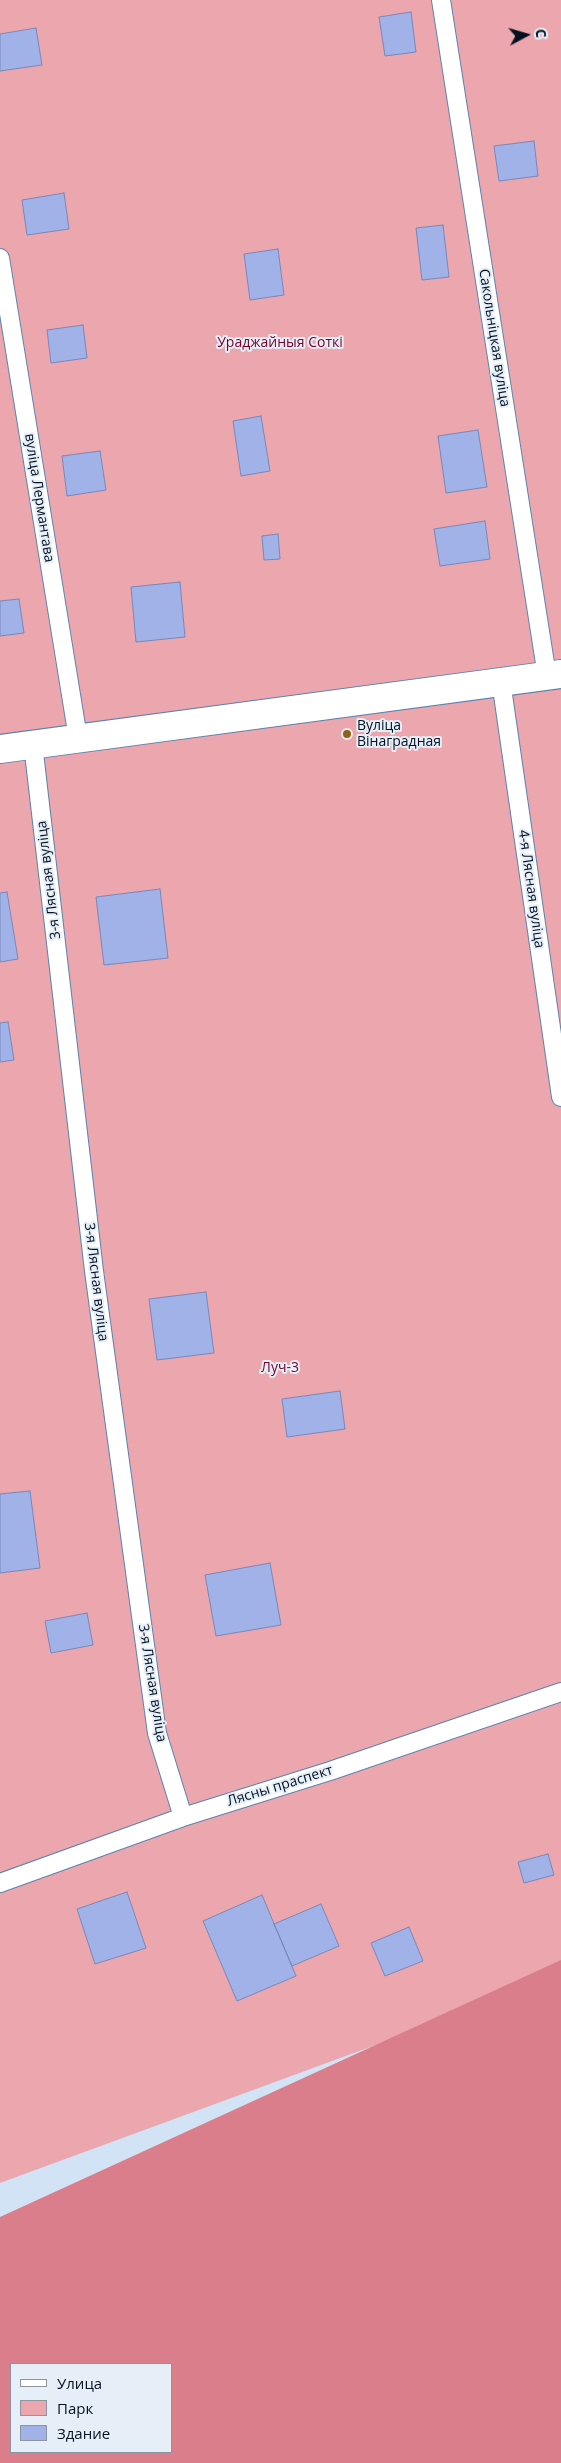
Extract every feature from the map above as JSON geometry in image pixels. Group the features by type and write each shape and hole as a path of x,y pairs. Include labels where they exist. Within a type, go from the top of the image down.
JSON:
{"street":[{"path":"0,749 554,675"}],"lane":[{"name":"Сакольніцкая вуліца","path":"441,0 554,675"},
{"name":"вуліца Лермантава","path":"0,258 78,738"},
{"name":"4-я Лясная вуліца","path":"501,681 561,1097"},
{"name":"3-я Лясная вуліца","path":"33,744 94,1271 154,1713 157,1733 182,1816"},
{"name":"Лясны праспект","path":"0,1883 182,1816 330,1771 561,1692"}],"green space":[{"name":"Луч-3","path":"0,0 561,0 561,1973 509,1996 0,2183"}],"shaded area":[{"path":"561,1960 561,2463 0,2463 0,2217"}],"building":[{"path":"411,12 416,52 385,56 379,17"},
{"path":"36,28 42,65 0,71 0,34"},
{"path":"534,141 538,176 499,181 494,146"},
{"path":"64,193 69,229 27,235 22,200"},
{"path":"443,225 449,277 422,280 416,228"},
{"path":"278,249 284,295 250,300 244,254"},
{"path":"83,325 87,358 51,363 47,330"},
{"path":"261,416 270,471 241,476 233,421"},
{"path":"478,430 487,487 446,493 438,436"},
{"path":"100,451 106,490 67,496 62,456"},
{"path":"485,521 490,559 440,566 434,529"},
{"path":"278,534 280,559 264,560 262,536"},
{"path":"180,582 185,637 136,642 131,587"},
{"path":"19,599 24,633 0,636 0,601"},
{"path":"160,889 168,958 104,965 96,897"},
{"path":"7,892 18,959 0,962 0,893"},
{"path":"8,1022 14,1060 0,1062 0,1023"},
{"path":"206,1292 214,1353 157,1360 149,1299"},
{"path":"340,1391 345,1429 287,1437 282,1399"},
{"path":"30,1491 40,1568 0,1573 0,1494"},
{"path":"270,1563 281,1625 216,1636 205,1575"},
{"path":"87,1613 93,1645 51,1653 45,1621"},
{"path":"548,1854 554,1875 524,1883 518,1862"},
{"path":"127,1892 146,1948 95,1964 77,1909"},
{"path":"262,1895 296,1976 237,2001 203,1921"},
{"path":"321,1904 339,1946 292,1966 274,1924"},
{"path":"409,1927 423,1961 385,1976 371,1943"}],"place":[{"name":"Вуліца Вінаградная","path":"347,734"}],"park label":[{"name":"Ураджайныя Соткі","path":"280,343"}]}
